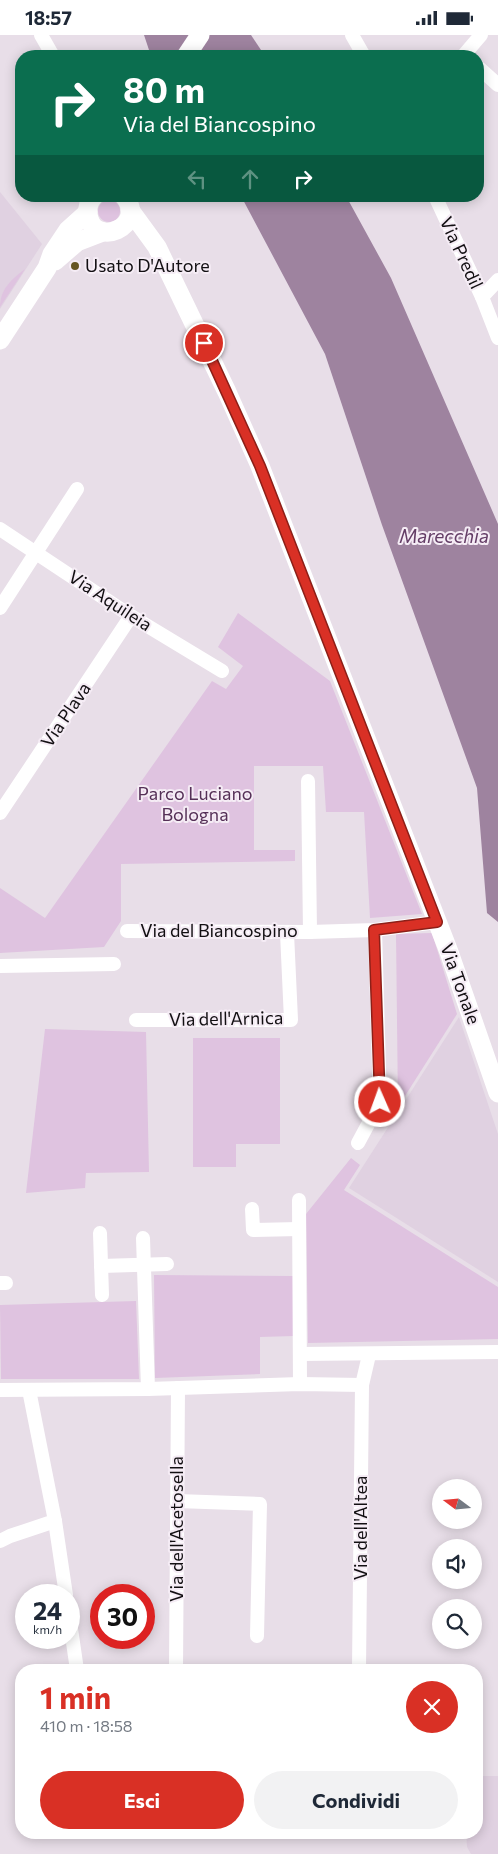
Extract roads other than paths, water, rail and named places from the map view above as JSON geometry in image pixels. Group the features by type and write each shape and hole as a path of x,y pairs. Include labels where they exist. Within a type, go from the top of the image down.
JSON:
{"street":[{"path":"41,35 50,50"},
{"path":"190,50 200,35"},
{"path":"352,35 361,50"},
{"path":"469,50 481,35"},
{"path":"484,72 498,85"},
{"path":"47,268 78,242 122,228 129,217 126,202"},
{"name":"Via Tonale","path":"127,202 157,247 227,392 260,466 449,952 498,1093"},
{"name":"Via Predil","path":"438,202 482,297 498,338"},
{"path":"91,204 92,224 106,232"},
{"path":"0,340 47,268 52,254 68,230 91,204"},
{"name":"Via Tonale","path":"106,232 127,237 145,245 166,266"},
{"path":"482,297 498,280"},
{"path":"0,608 77,489"},
{"name":"Via Aquileia","path":"0,529 131,616 222,671"},
{"name":"Via Plava","path":"0,813 131,616"},
{"name":"Via del Biancospino","path":"308,781 310,932"},
{"name":"Via del Biancospino","path":"127,931 287,933 374,930 437,922"},
{"path":"358,1143 380,1102 374,930"},
{"name":"Via dell'Arnica","path":"136,1020 291,1020 287,933"},
{"path":"0,966 114,964"},
{"path":"300,1200 300,1384"},
{"path":"252,1209 253,1230 299,1229"},
{"path":"100,1233 102,1295"},
{"path":"143,1238 148,1389"},
{"path":"101,1266 167,1264"},
{"path":"300,1355 498,1352"},
{"name":"Via dell'Altea","path":"359,1664 362,1385 369,1355"},
{"path":"0,1390 148,1389 300,1384 362,1385"},
{"name":"Via dell'Acetosella","path":"176,1664 178,1388"},
{"path":"29,1390 55,1521 64,1584"},
{"path":"177,1501 260,1504 257,1637"},
{"path":"0,1541 55,1521"},
{"path":"74,1649 76,1664"}],"water":[{"path":"144,35 251,35 261,50 149,50"},
{"name":"Marecchia","path":"244,202 349,202 391,278 498,524 498,922 487,913 477,788 382,525 325,354"}],"place":[{"name":"Usato D'Autore","path":"75,266"}],"park label":[{"name":"Parco Luciano Bologna","path":"195,804"}]}
